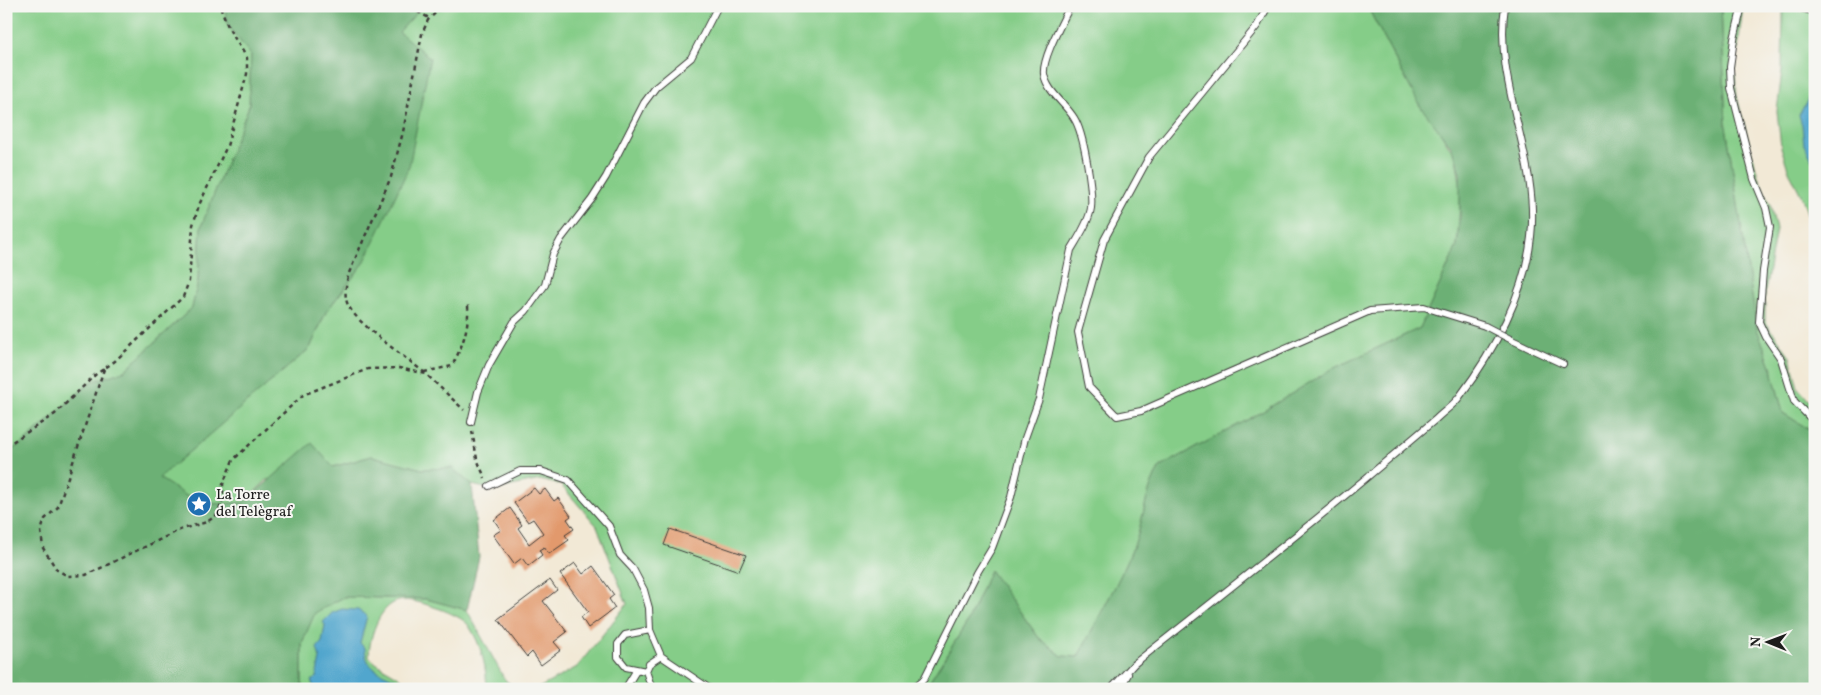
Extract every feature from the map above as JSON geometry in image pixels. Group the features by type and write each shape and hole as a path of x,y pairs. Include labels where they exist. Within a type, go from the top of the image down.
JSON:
{"lane":[{"path":"471,422 478,392 489,365 514,322 532,304 545,284 553,254 561,239 601,184 644,103 656,87 691,58 718,6"},
{"path":"912,689 924,679 977,573 992,548 1012,497 1025,438 1039,399 1071,250 1080,237 1091,209 1084,143 1074,118 1049,87 1044,74 1047,58 1070,6"},
{"path":"1268,6 1257,26 1149,157 1104,240 1078,332 1090,387 1117,416 1141,411 1370,311 1424,307 1485,326 1562,364"},
{"path":"1111,689 1134,664 1361,483 1459,398 1490,350 1526,273 1532,236 1531,191 1523,140 1506,72 1503,24 1506,6"},
{"path":"1745,6 1741,10 1730,67 1731,88 1754,179 1766,208 1770,227 1759,322 1766,337 1781,359 1794,402 1815,423"},
{"path":"1794,6 1815,12"},
{"path":"489,486 520,471 541,471 568,480 609,526 620,555 632,569 644,590 649,608 650,630 661,656 710,689"},
{"path":"646,671 636,671 626,667 618,657 618,644 625,634 650,630"},
{"path":"652,689 646,671 649,664 661,656"},
{"path":"1120,689 1134,664"},
{"path":"625,689 636,671"}],"path":[{"path":"6,446 55,414 183,297 189,281 193,225 199,205 228,146 247,74 246,58 228,30 220,6"},
{"path":"413,6 413,9 430,18"},
{"path":"443,6 430,18 422,34 403,132 391,177 349,272 345,288 348,306 365,324 461,405 471,422 477,459 489,486"},
{"path":"104,369 58,507 45,519 41,531 43,548 57,570 68,576 86,575 174,533 208,522 218,514 223,498 223,484 233,460 303,395 368,369 399,368 425,373 452,366 463,344 469,325 468,305"}],"green space":[{"path":"6,6 224,6 229,27 251,55 249,106 201,227 198,281 192,308 124,371 91,382 23,443 6,453"},
{"path":"224,6 423,6 399,32 430,58 409,167 364,263 326,312 310,348 159,478 199,504 243,503 312,443 333,467 372,456 422,469 452,468 472,485 479,557 467,610 426,599 344,597 315,613 302,643 302,689 6,689 6,453 23,443 91,382 124,371 192,308 198,281 201,227 249,106 251,55 229,27"},
{"path":"423,6 1367,6 1420,106 1433,120 1456,158 1461,188 1457,246 1420,328 1330,370 1262,412 1160,467 1151,485 1138,534 1129,558 1078,657 1062,656 1039,638 990,570 968,621 925,689 537,689 577,667 627,604 597,526 561,485 540,480 493,490 472,485 452,468 422,469 372,456 333,467 267,480 243,503 199,504 158,478 310,348 326,312 364,263 398,32"},
{"path":"1367,6 1721,6 1726,126 1757,329 1771,366 1783,413 1810,430 1815,436 1815,689 925,689 968,621 990,570 1039,638 1062,656 1078,657 1129,558 1138,534 1151,485 1160,467 1262,412 1330,370 1420,328 1457,246 1460,216 1460,174 1450,145 1420,106"},
{"path":"1721,6 1743,6 1735,74 1737,97 1758,176 1770,204 1776,229 1765,292 1765,321 1790,356 1798,388 1815,407 1815,436 1810,430 1783,413 1771,366 1757,329 1726,126"},
{"path":"1781,6 1815,6 1815,236 1801,195 1788,169 1781,147 1777,111 1782,71 1783,9"},
{"path":"344,597 426,599 467,610 505,680 517,689 487,689 486,672 480,649 469,626 464,621 440,609 419,602 403,600 391,604 380,617 373,633 369,657 396,675 410,689 302,689 302,643 315,612"}],"water":[{"path":"1815,87 1815,165 1804,145 1799,115"},
{"path":"342,609 358,610 367,616 360,643 365,648 366,658 375,669 402,683 408,689 315,689 311,681 316,678 320,658 317,648 322,642 325,625 323,622 332,613"}],"building":[{"path":"534,488 539,494 545,489 554,501 558,498 571,516 567,519 574,529 565,535 569,540 549,554 544,547 539,550 542,555 528,566 522,558 514,564 493,535 501,530 494,520 510,508 522,525 518,528 529,544 543,533 533,519 528,522 514,503"},
{"path":"670,529 746,555 739,571 664,545"},
{"path":"575,563 583,574 593,566 614,595 609,599 615,608 588,628 581,617 588,612 560,574"},
{"path":"550,580 557,590 543,601 567,632 554,642 561,650 541,665 532,652 527,657 498,619"}],"place":[{"name":"La Torre del Telègraf","path":"199,504"}]}
